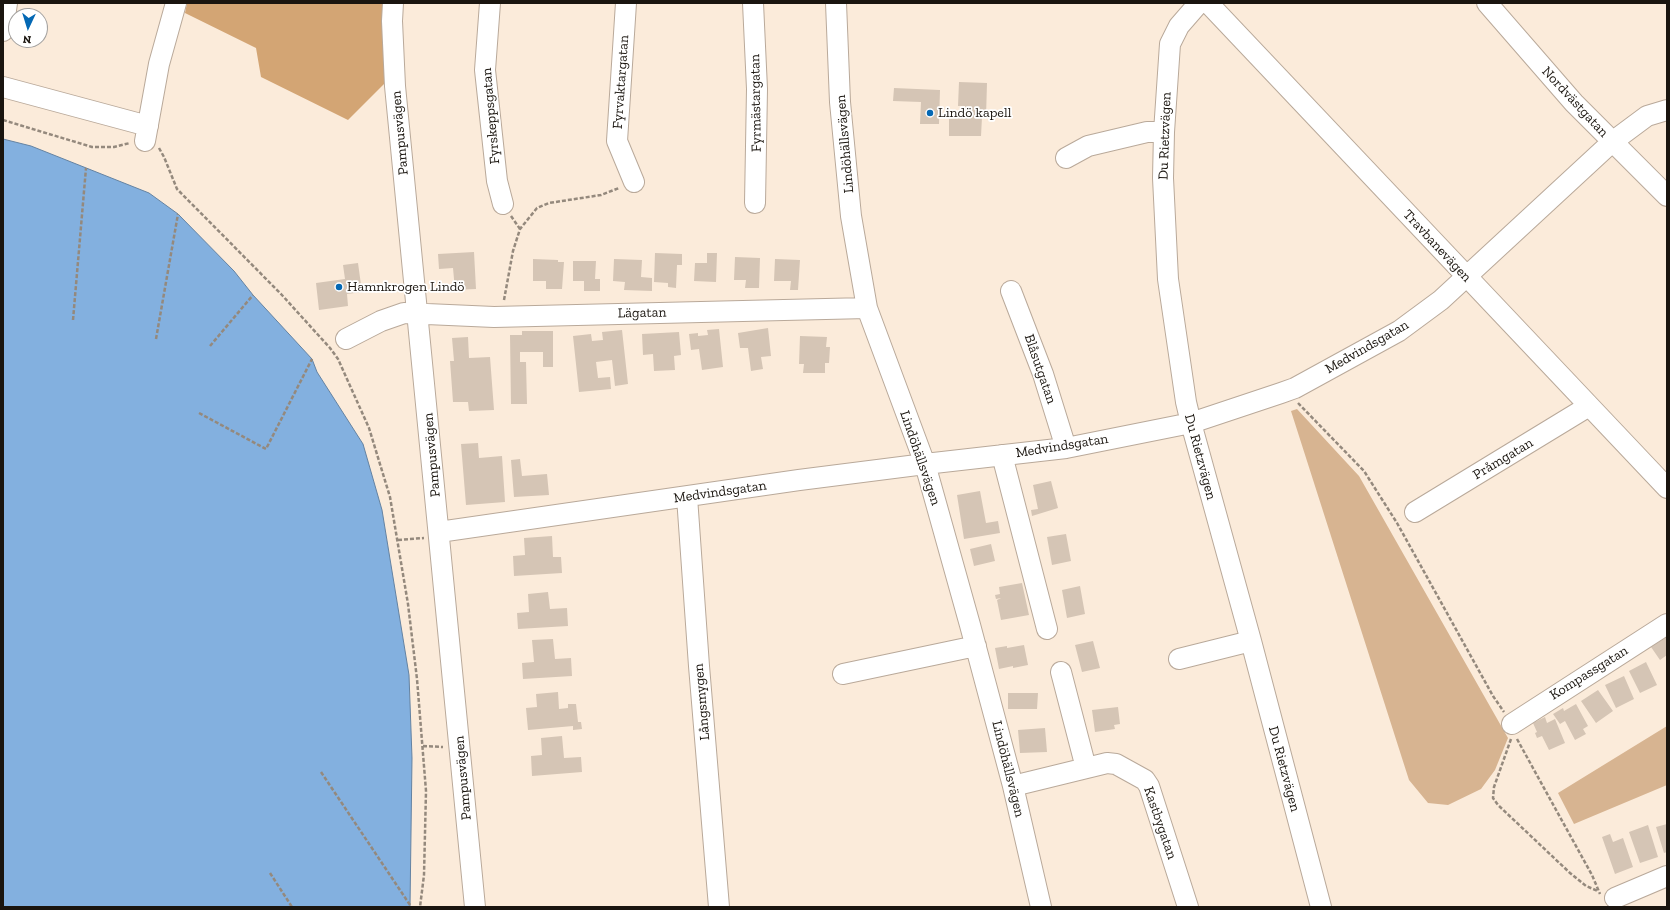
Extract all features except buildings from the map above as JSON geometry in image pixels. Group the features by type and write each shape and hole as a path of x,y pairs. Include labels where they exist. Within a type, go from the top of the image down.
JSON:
{"street":[{"path":"3,31 7,3"},
{"path":"3,87 147,133 159,64 176,3"},
{"name":"Pampusvägen","path":"393,3 392,21 396,86 475,907"},
{"name":"Fyrskeppsgatan","path":"490,3 485,70 497,182 503,204"},
{"name":"Fyrvaktargatan","path":"626,3 617,141 634,182"},
{"name":"Fyrmästargatan","path":"753,3 757,89 756,203"},
{"name":"Lindöhällsvägen","path":"836,3 840,102 851,216 867,308 925,464 976,646 1013,786 1041,907"},
{"name":"Du Rietzvägen","path":"1199,3 1179,26 1170,44 1164,132 1163,178 1168,279 1186,402 1191,423 1321,907"},
{"name":"Travbanevägen","path":"1208,3 1667,488"},
{"name":"Nordvästgatan","path":"1486,3 1574,103 1667,196"},
{"name":"Medvindsgatan","path":"439,532 687,496 925,464 1066,448 1191,423 1286,392 1399,331 1441,300 1612,142 1647,116 1667,110"},
{"path":"1066,158 1088,146 1147,132 1164,132"},
{"name":"Blåsutgatan","path":"1011,291 1043,374 1066,448"},
{"name":"Lägatan","path":"346,339 381,321 404,313 501,316 867,308"},
{"name":"Pråmgatan","path":"1416,512 1589,406"},
{"name":"Medvindsgatan","path":"1002,455 1047,629"},
{"name":"Långsmygen","path":"687,496 699,666 719,907"},
{"name":"Kompassgatan","path":"1512,724 1667,624"},
{"path":"1179,659 1251,642"},
{"path":"843,674 976,646"},
{"path":"1061,672 1086,768"},
{"name":"Kastbygatan","path":"1013,786 1107,763 1116,764 1145,780 1149,786 1188,907"},
{"path":"1605,896 1667,876"}],"path":[{"path":"3,120 92,147 114,147 134,142 147,133 161,150 177,189 281,294 330,348 338,359 369,428 390,497 408,604 426,791 424,875 420,907"},
{"path":"73,320 86,168"},
{"path":"501,316 513,250 520,229 537,208 549,203 601,195 634,182"},
{"path":"156,339 178,214"},
{"path":"210,346 253,295"},
{"path":"199,413 266,449 312,359"},
{"path":"1286,392 1364,471 1397,523 1493,696 1512,724"},
{"path":"398,540 425,537 439,532"},
{"path":"1515,734 1605,896 1586,886 1498,805 1493,798 1494,787 1509,742 1515,734"},
{"path":"321,772 410,905"},
{"path":"270,873 292,907"}],"shaded area":[{"path":"187,3 385,3 384,84 348,120 261,77 256,48 185,13"},
{"path":"1297,409 1359,476 1508,738 1495,770 1481,789 1448,805 1428,803 1409,780 1291,411"},
{"path":"1667,726 1667,785 1574,824 1558,793"}],"water":[{"path":"3,139 31,146 149,193 178,214 234,271 253,295 312,359 317,372 363,444 382,510 409,675 412,758 410,907 3,907"}],"place":[{"name":"Lindö kapell","path":"930,113"},
{"name":"Hamnkrogen Lindö","path":"339,287"}]}
